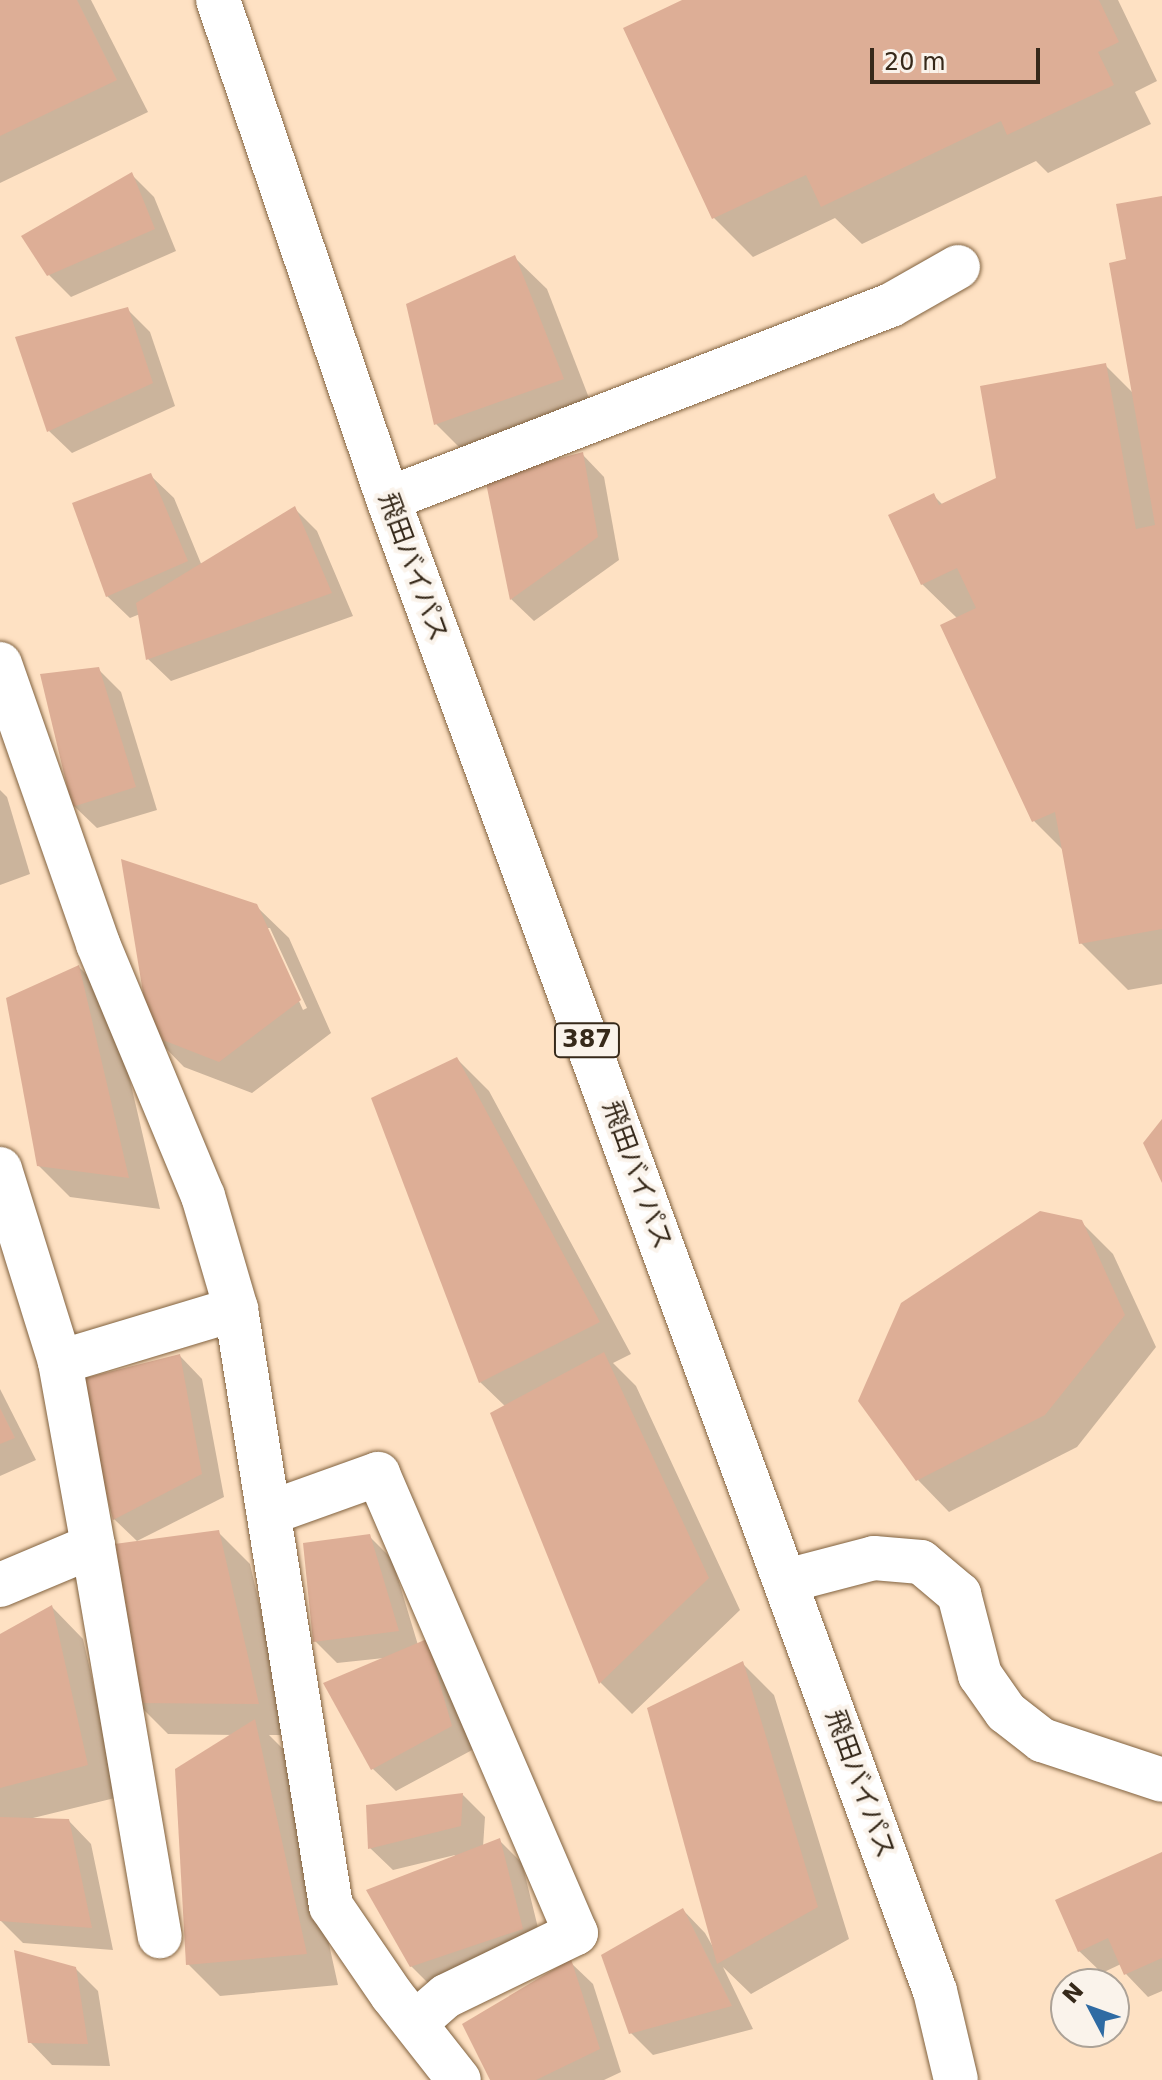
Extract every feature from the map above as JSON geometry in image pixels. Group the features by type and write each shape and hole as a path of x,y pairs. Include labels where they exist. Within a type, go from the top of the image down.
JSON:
{"main road":[{"name":"飛田バイパス","path":"218,0 388,499 935,1991 956,2080"},
{"path":"388,499 891,305 958,267"},
{"path":"0,664 98,944 203,1196 236,1309 331,1906 459,2080"},
{"path":"0,1169 60,1362 160,1936"},
{"path":"60,1362 236,1309"},
{"path":"269,1513 378,1474 576,1933 446,1996 415,2023"},
{"path":"0,1585 93,1546"},
{"path":"786,1581 874,1558 921,1562 959,1594 980,1675 1006,1712 1042,1740 1162,1780"},
{"path":"935,1991 982,2080"}],"building":[{"path":"0,0 77,0 117,80 0,136"},
{"path":"682,0 1099,0 1119,42 1098,52 1114,85 1007,135 1001,121 821,207 806,175 712,219 623,28"},
{"path":"132,172 155,229 47,276 21,236"},
{"path":"1162,196 1162,929 1079,944 1055,812 1032,822 940,625 976,608 957,568 921,585 888,515 934,493 939,505 996,478 980,386 1106,363 1136,529 1155,525 1109,263 1126,259 1116,204"},
{"path":"515,255 564,379 434,425 406,304"},
{"path":"128,307 153,383 47,432 15,337"},
{"path":"583,452 598,537 510,600 485,478"},
{"path":"151,473 188,561 106,597 72,503"},
{"path":"295,506 332,593 146,660 136,603"},
{"path":"99,667 136,787 72,807 40,674"},
{"path":"121,859 257,904 301,1000 219,1062 150,1035"},
{"path":"79,965 129,1178 37,1166 6,998"},
{"path":"457,1057 600,1322 479,1383 371,1098"},
{"path":"1162,1119 1162,1183 1143,1143"},
{"path":"1040,1211 1082,1220 1125,1315 1045,1415 916,1481 858,1401 901,1303"},
{"path":"604,1352 709,1578 599,1684 490,1413"},
{"path":"180,1354 202,1474 113,1520 77,1380"},
{"path":"0,1408 15,1438 0,1444"},
{"path":"219,1530 259,1704 134,1703 107,1545"},
{"path":"370,1534 399,1631 313,1642 303,1543"},
{"path":"52,1605 88,1765 0,1788 0,1634"},
{"path":"427,1639 452,1726 371,1770 323,1683"},
{"path":"743,1661 818,1907 717,1964 647,1708"},
{"path":"255,1719 307,1954 186,1965 175,1769"},
{"path":"463,1793 461,1826 368,1849 366,1805"},
{"path":"0,1817 69,1819 92,1928 0,1921"},
{"path":"500,1838 523,1929 410,1967 366,1890"},
{"path":"1162,1852 1162,1958 1130,1972 1130,1968 1121,1968 1108,1938 1078,1952 1055,1900"},
{"path":"683,1908 732,2006 629,2034 601,1955"},
{"path":"14,1950 76,1967 88,2044 28,2043"},
{"path":"571,1959 600,2049 536,2080 490,2080 462,2024"}]}
